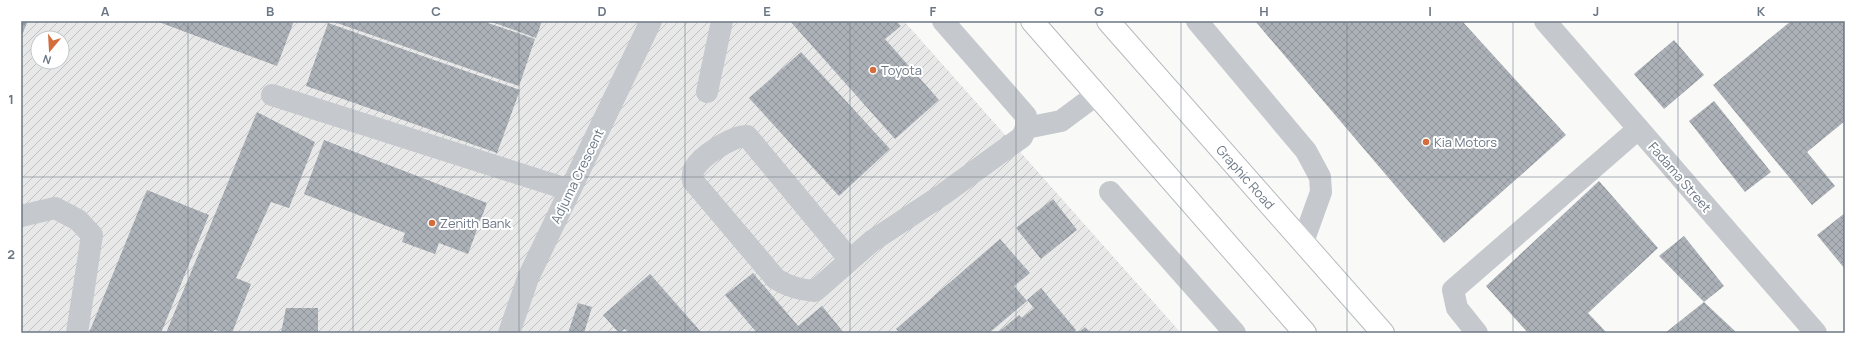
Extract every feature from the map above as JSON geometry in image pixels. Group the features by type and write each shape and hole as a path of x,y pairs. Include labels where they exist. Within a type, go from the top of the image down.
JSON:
{"main road":[{"path":"1032,21 1305,333"},
{"name":"Graphic Road","path":"1108,21 1383,333"}],"street":[{"name":"Adjuma Crescent","path":"509,333 528,278 652,21"},
{"path":"707,92 722,21"},
{"path":"850,260 747,136 738,136 717,148 697,165 693,171 692,181 776,279 788,286 802,290 815,291 872,241 942,195 1022,137 1026,128 1026,116 943,21"},
{"path":"1197,21 1306,151 1320,177 1321,192 1303,242"},
{"name":"Fadama Street","path":"1545,21 1816,333"},
{"path":"272,95 570,190"},
{"path":"1026,128 1060,121 1096,95"},
{"path":"1477,333 1456,308 1453,290 1638,129"},
{"path":"1110,192 1235,333"},
{"path":"21,216 55,208 78,220 92,235 77,333"}],"shaded area":[{"path":"21,21 904,21 1181,333 21,333"}],"building":[{"path":"21,21 28,21 21,37"},
{"path":"156,21 294,21 277,66"},
{"path":"331,21 482,21 535,39 519,86"},
{"path":"489,21 542,21 536,38"},
{"name":"Toyota","path":"790,21 896,21 901,26 885,39 939,100 895,139"},
{"path":"1255,21 1462,21 1566,135 1444,243"},
{"path":"1791,21 1845,21 1845,121 1807,152 1835,186 1812,205 1713,85"},
{"path":"328,23 520,90 497,153 306,86"},
{"path":"1674,40 1704,75 1664,109 1634,74"},
{"path":"801,52 890,149 839,196 749,98"},
{"path":"1714,101 1771,172 1745,192 1689,121"},
{"path":"257,112 315,142 289,208 271,202 236,278 251,284 232,333 214,330 213,333 166,333"},
{"path":"324,140 487,203 468,254 439,243 435,254 402,242 405,233 304,194"},
{"path":"1599,181 1658,248 1588,313 1607,333 1528,333 1486,286"},
{"path":"147,190 209,215 161,333 89,333"},
{"path":"1053,199 1077,230 1041,259 1016,228"},
{"path":"1845,213 1845,269 1817,235"},
{"path":"1684,236 1724,286 1704,302 1659,256"},
{"path":"1000,239 1030,273 1014,286 1027,301 989,333 900,333 896,329"},
{"path":"753,273 798,326 822,306 844,333 757,333 725,295"},
{"path":"650,274 702,333 629,333 625,329 619,333 603,315"},
{"path":"1041,288 1076,330 1073,333 997,333 1019,315 1022,318 1034,308 1027,300"},
{"path":"1704,302 1737,333 1665,333"},
{"path":"578,303 592,307 584,333 568,333"},
{"path":"286,308 318,308 318,333 281,333"},
{"path":"1085,327 1091,333 1078,333"}],"place":[{"name":"Toyota","path":"873,70"},
{"name":"Kia Motors","path":"1426,142"},
{"name":"Zenith Bank","path":"432,223"}]}
